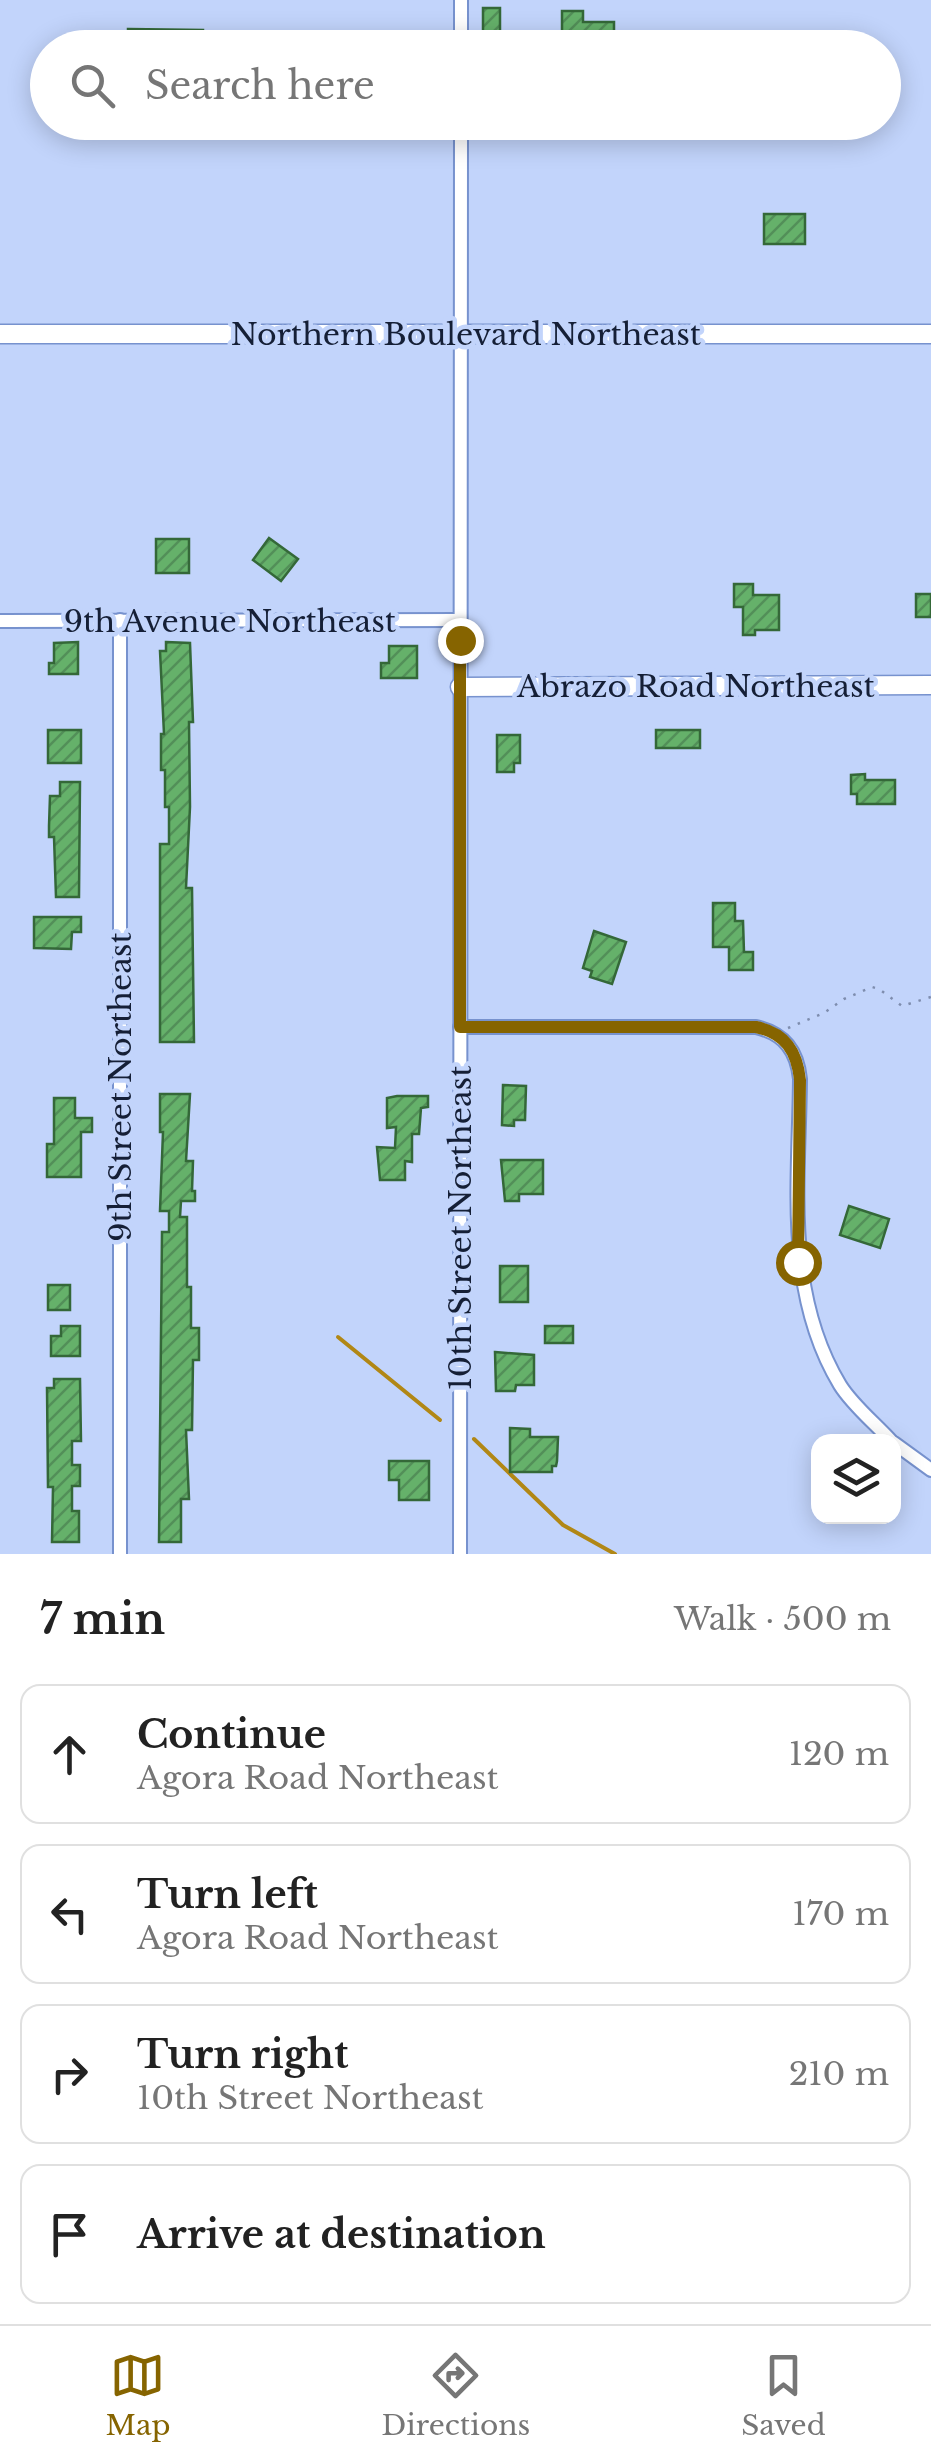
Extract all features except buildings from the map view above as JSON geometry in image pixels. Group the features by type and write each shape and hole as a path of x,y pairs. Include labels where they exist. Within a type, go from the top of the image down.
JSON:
{"main road":[{"name":"Northern Boulevard Northeast","path":"0,334 931,334"},
{"name":"Abrazo Road Northeast","path":"460,687 931,685"}],"street":[{"path":"461,30 462,0"},
{"name":"10th Street Northeast","path":"460,1554 461,140"},
{"name":"9th Street Northeast","path":"120,620 120,1554"},
{"name":"9th Avenue Northeast","path":"0,621 460,620"},
{"path":"460,1027 756,1027 779,1035 794,1054 800,1080 798,1262 811,1326 842,1388 885,1434"},
{"path":"901,1448 931,1470"}],"path":[{"path":"779,1035 872,987 902,1006 931,997"}],"waterway":[{"path":"338,1337 440,1420"},
{"path":"474,1439 563,1525 615,1554"}],"route":[{"path":"460,640 460,1027 756,1027 779,1035 794,1054 800,1080 798,1262"}]}
